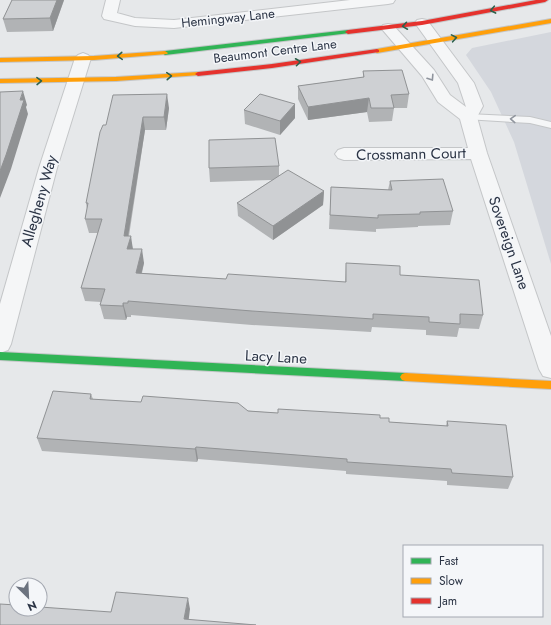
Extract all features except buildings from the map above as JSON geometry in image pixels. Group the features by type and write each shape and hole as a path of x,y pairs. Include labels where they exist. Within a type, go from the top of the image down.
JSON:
{"street":[{"name":"Hemingway Lane","path":"113,0 109,16 135,22 174,24 388,0"},
{"name":"Beaumont Centre Lane","path":"0,60 83,58 166,53 388,28 545,0"},
{"name":"Beaumont Centre Lane","path":"0,81 76,80 170,76 231,71 435,42 551,21"},
{"path":"388,28 403,47 428,73 444,98 468,117 475,106 466,83 422,23"},
{"name":"Allegheny Way","path":"0,344 48,168 83,58"},
{"name":"Sovereign Lane","path":"468,117 478,153 551,369"},
{"name":"Crossmann Court","path":"344,154 478,153"},
{"name":"Lacy Lane","path":"0,356 551,385"}],"lane":[{"path":"468,117 530,120 551,125"}],"shaded area":[{"path":"551,32 551,264 514,142 491,92 466,55 472,48"}],"traffic: fast":[{"path":"165,53 348,32"},
{"path":"0,356 405,377"}],"traffic: slow":[{"path":"377,51 551,21"},
{"path":"0,60 94,58 165,53"},
{"path":"0,81 116,79 198,74"},
{"path":"405,377 551,385"}],"traffic: jam":[{"path":"348,32 422,23 545,0"},
{"path":"198,74 272,66 377,51"}]}
